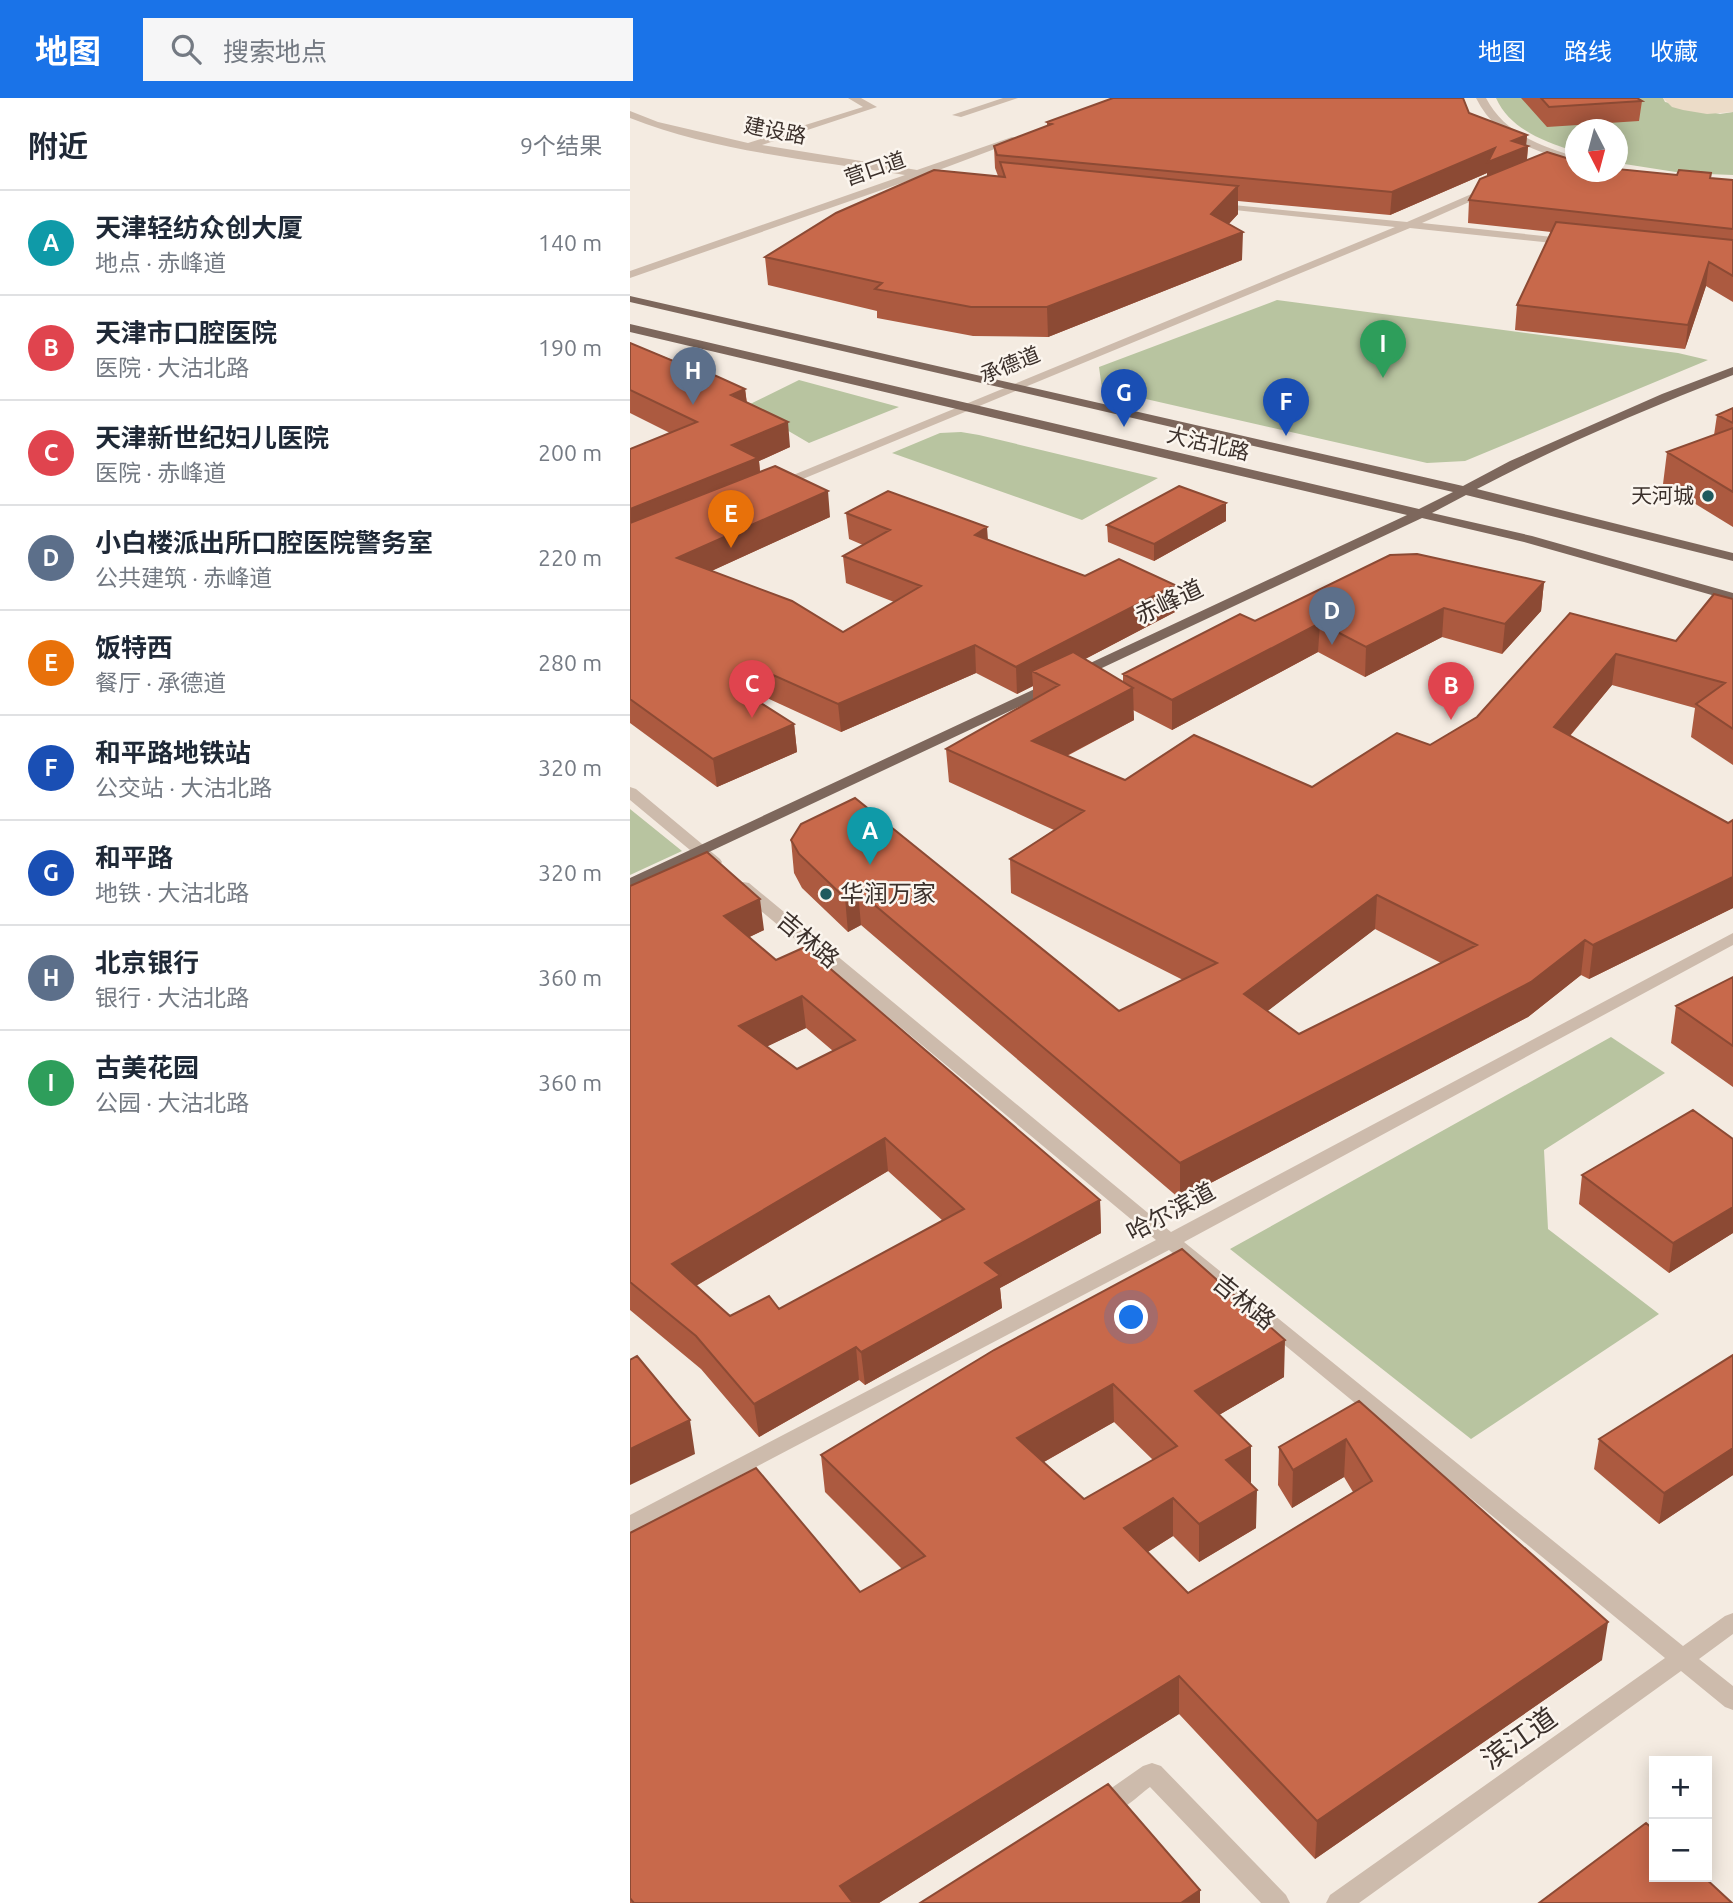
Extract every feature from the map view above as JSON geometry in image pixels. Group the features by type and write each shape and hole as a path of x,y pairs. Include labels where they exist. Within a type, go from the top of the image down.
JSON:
{"main road":[{"name":"大沽北路","path":"630,299 1463,490 1733,557"},
{"name":"大沽北路","path":"630,328 1543,543 1733,597"},
{"name":"赤峰道","path":"630,884 1420,514 1463,490 1666,397 1733,372"}],"street":[{"path":"747,146 872,107 853,98"},
{"path":"957,115 1013,98"},
{"path":"1481,98 1489,114 1515,136 1565,156"},
{"name":"建设路","path":"630,114 655,124 747,146 953,179"},
{"name":"营口道","path":"630,275 1030,134"},
{"path":"1546,166 1565,161"},
{"name":"承德道","path":"758,488 1500,185"},
{"path":"1203,204 1583,243"},
{"name":"吉林路","path":"630,792 1170,1241 1733,1700"},
{"name":"哈尔滨道","path":"630,1525 1170,1241 1733,938"},
{"name":"滨江道","path":"1339,1903 1733,1622"},
{"path":"1092,1815 1152,1773 1277,1903"}],"green space":[{"path":"1496,98 1663,98 1665,102 1720,114 1733,112 1733,175 1682,173 1628,165 1628,119 1565,119 1565,148 1528,132 1502,109"},
{"path":"1277,300 1678,353 1708,360 1465,461 1427,463 1102,389 1099,367"},
{"path":"799,380 899,407 809,443 746,406"},
{"path":"961,432 1158,478 1082,520 892,453 940,433"},
{"path":"630,809 682,851 630,875"},
{"path":"1611,1037 1665,1073 1544,1150 1548,1229 1659,1314 1471,1439 1230,1249"}],"shaded area":[{"path":"1663,98 1733,98 1733,112 1707,114 1683,110 1672,107"}],"building":[{"path":"1113,98 1463,98 1469,113 1527,135 1512,141 1528,146 1488,162 1495,148 1392,192 997,155 994,146 1052,124 1047,122"},
{"path":"1541,98 1637,98 1642,101 1549,107"},
{"path":"1547,152 1565,158 1565,182 1628,182 1628,170 1677,175 1679,170 1711,173 1710,178 1733,180 1733,229 1469,200 1480,179"},
{"path":"1000,162 1238,186 1211,214 1243,232 1047,307 971,307 875,289 882,283 765,257 836,213 934,170 1005,177"},
{"path":"1556,222 1733,240 1733,276 1709,262 1688,325 1517,305"},
{"path":"630,343 685,366 690,364 745,389 731,395 788,422 732,445 758,458 630,509 630,449 697,422 630,390"},
{"path":"1733,408 1733,423 1717,415"},
{"path":"1733,428 1733,492 1667,452"},
{"path":"775,466 828,491 677,558 792,601 843,632 921,586 843,556 890,530 846,513 888,491 987,527 975,535 1085,576 1119,559 1175,585 1016,667 975,645 838,704 755,667 742,691 794,724 713,759 630,699 630,523"},
{"path":"1179,486 1226,503 1154,544 1107,525"},
{"path":"1417,554 1544,582 1505,624 1444,608 1366,647 1320,623 1172,700 1123,674 1240,614 1255,621 1390,555"},
{"path":"1714,594 1733,599 1733,729 1696,704 1725,683 1616,654 1554,727 1728,823 1733,820 1733,877 1593,945 1585,940 1531,982 1180,1163 858,891 845,898 799,854 791,840 801,824 855,798 1119,1011 1217,963 1010,859 1084,811 946,749 1059,685 1032,671 1073,652 1133,688 1032,741 1125,780 1194,735 1312,787 1397,733 1430,745 1477,717 1570,613 1676,641","holes":["1377,895 1477,945 1299,1034 1244,994"]},
{"path":"707,852 760,899 724,916 776,960 805,947 1100,1200 985,1263 1000,1275 861,1352 856,1347 754,1404 696,1336 630,1282 630,886","holes":["802,996 855,1040 797,1069 739,1026","885,1138 964,1209 779,1309 769,1296 730,1316 672,1264"]},
{"path":"1733,977 1733,1046 1676,1006"},
{"path":"1693,1110 1733,1139 1733,1207 1673,1243 1582,1175"},
{"path":"1182,1249 1285,1340 1195,1391 1251,1446 1226,1460 1257,1490 1199,1524 1173,1498 1124,1528 1188,1593 1372,1481 1346,1439 1293,1470 1279,1447 1359,1401 1608,1622 1317,1821 1179,1676 840,1886 853,1903 634,1903 630,1898 630,1533 756,1468 860,1592 925,1556 821,1455 994,1350","holes":["1113,1384 1177,1446 1084,1499 1017,1438"]},
{"path":"1733,1355 1733,1448 1664,1493 1599,1439"},
{"path":"637,1356 690,1420 630,1449 630,1360"},
{"path":"1108,1784 1200,1890 1181,1903 920,1903"},
{"path":"1646,1823 1649,1826 1649,1882 1709,1882 1732,1903 1539,1903"}],"place":[{"name":"古美花园","path":"1383,378"},
{"name":"北京银行","path":"693,405"},
{"name":"和平路","path":"1124,427"},
{"name":"和平路地铁站","path":"1286,436"},
{"name":"天河城","path":"1708,496"},
{"name":"饭特西","path":"731,548"},
{"name":"小白楼派出所口腔医院警务室","path":"1332,645"},
{"name":"天津新世纪妇儿医院","path":"752,718"},
{"name":"天津市口腔医院","path":"1451,720"},
{"name":"天津轻纺众创大厦","path":"870,865"},
{"name":"华润万家","path":"826,894"}]}
